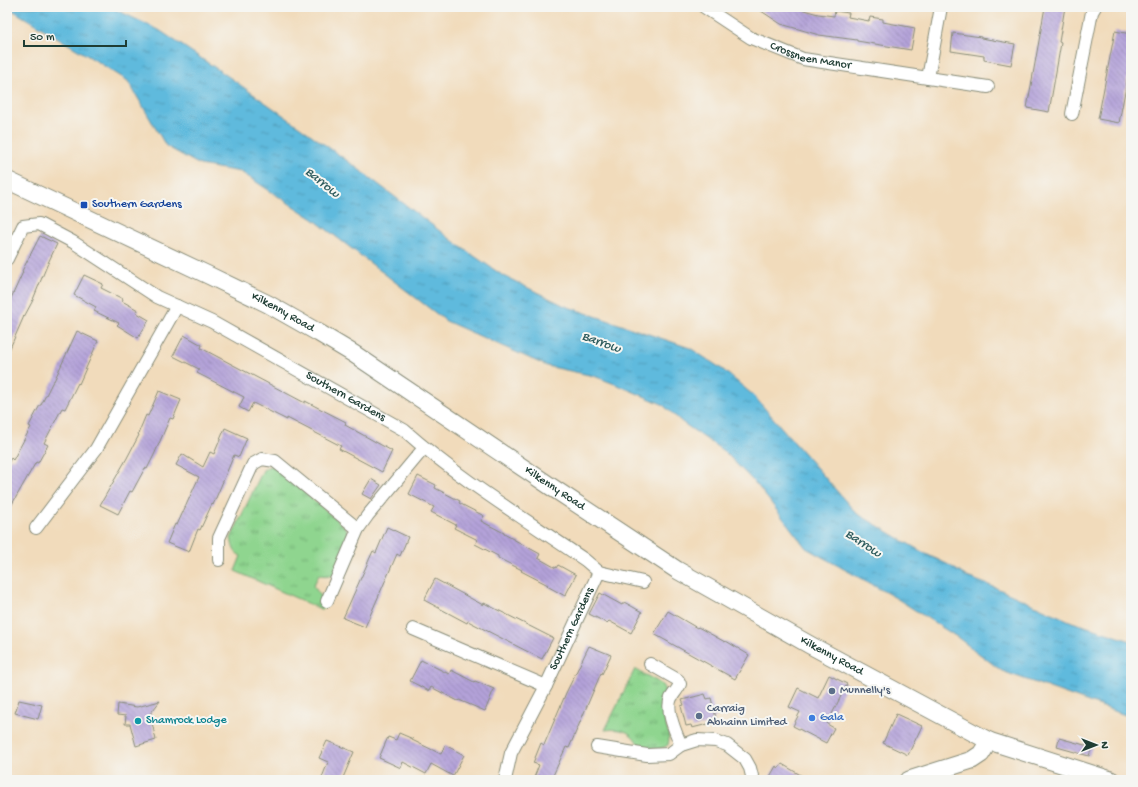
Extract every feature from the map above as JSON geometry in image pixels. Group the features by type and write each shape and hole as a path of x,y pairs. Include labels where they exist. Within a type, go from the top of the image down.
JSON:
{"main road":[{"name":"Kilkenny Road","path":"7,180 268,304 313,330 354,354 678,570 810,645 989,741 1111,780"},
{"path":"909,780 972,760 981,754 989,741"}],"street":[{"name":"Crossneen Manor","path":"704,7 751,38 803,59 988,87"},
{"path":"928,78 941,7"},
{"path":"1072,114 1092,12 1095,7"},
{"name":"Southern Gardens","path":"7,259 23,226 39,224 73,242 157,297 212,322 404,430 424,448 469,482 585,560 599,572 643,582"},
{"path":"36,528 96,449 177,306"},
{"path":"327,601 358,529 424,448"},
{"path":"219,560 219,538 253,464 262,459 275,461 358,529"},
{"name":"Southern Gardens","path":"505,780 511,753 546,686 599,572"},
{"path":"413,629 546,686"},
{"path":"650,664 678,680 680,684 678,690 671,698 669,709 681,745"},
{"path":"597,747 647,756 669,754 681,745 697,740 716,741 727,745 745,759 750,768 753,780"}],"green space":[{"path":"269,466 275,467 280,471 344,526 351,537 334,575 319,575 313,586 321,597 323,610 235,571 241,556 235,551 231,538 263,470"},
{"path":"635,669 660,683 664,688 665,696 663,714 669,734 668,745 665,747 654,749 640,747 634,737 626,732 621,730 605,730"}],"water":[{"name":"Barrow","path":"7,7 110,7 159,30 229,77 349,162 461,247 502,275 565,306 690,348 722,369 753,395 856,513 924,553 949,565 967,577 994,587 1072,622 1131,641 1131,717 1002,671 957,637 896,598 806,548 758,486 725,452 683,423 662,404 594,376 547,366 446,321 313,219 241,172 200,165 166,146 128,81"}],"building":[{"path":"755,7 793,7 818,14 834,16 835,11 849,13 848,17 869,21 870,17 883,19 883,22 915,28 911,50 819,35 781,24"},
{"path":"1045,7 1065,7 1059,42 1061,43 1049,112 1027,108"},
{"path":"1115,31 1131,34 1131,60 1119,123 1098,119"},
{"path":"953,33 1015,44 1011,65 984,60 984,56 951,51"},
{"path":"40,236 57,244 7,355 7,307 23,272 22,271"},
{"path":"84,275 103,284 101,288 123,299 122,301 138,310 137,313 149,320 138,338 117,325 119,323 94,311 96,307 74,295"},
{"path":"77,331 98,341 79,384 78,383 65,409 62,408 44,443 48,445 38,463 36,462 7,513 7,465 11,458 13,460 31,427 29,426 54,381"},
{"path":"184,335 202,345 201,348 305,403 305,401 346,422 345,425 392,451 382,472 339,449 341,446 287,418 287,420 253,403 248,412 239,407 244,397 197,373 199,369 173,356"},
{"path":"159,391 181,400 173,419 170,418 147,469 145,468 132,492 130,491 118,514 100,505 139,435 138,434 146,415 148,416"},
{"path":"225,428 247,438 239,457 234,455 213,505 212,504 200,530 198,529 189,552 167,543 199,477 176,465 182,454 203,467 210,452 214,454"},
{"path":"418,476 436,485 435,488 460,501 459,503 484,516 481,521 540,554 538,558 556,568 558,565 576,575 565,596 475,544 478,540 454,528 456,525 431,512 434,507 409,494"},
{"path":"371,479 381,485 371,499 362,494"},
{"path":"387,527 408,537 400,556 397,554 365,627 343,618 373,551 376,553"},
{"path":"435,579 483,605 484,603 553,638 542,659 468,621 467,623 424,600"},
{"path":"600,593 622,605 624,602 642,612 631,633 609,621 607,623 589,614"},
{"path":"668,611 697,628 698,627 725,642 726,641 749,655 735,679 654,634"},
{"path":"589,646 611,655 602,674 601,673 569,748 566,747 551,780 533,780 539,765 533,763 541,743 544,745 566,693"},
{"path":"421,660 449,674 451,670 474,682 475,681 494,689 485,711 459,700 458,701 431,687 429,691 410,681"},
{"name":"Gala","path":"829,675 847,684 827,724 834,728 826,743 793,726 800,712 789,707 798,688 818,698"},
{"path":"705,694 707,699 711,698 716,718 711,719 712,723 692,728 691,725 686,726 681,706 684,705 682,700"},
{"path":"19,700 42,705 38,719 15,713"},
{"name":"Shamrock Lodge","path":"160,701 150,714 156,740 136,746 130,724 125,724 126,716 117,715 118,704 137,707"},
{"path":"896,714 922,726 908,755 883,743"},
{"path":"399,733 441,754 445,745 464,755 453,776 431,764 426,774 403,762 401,768 379,758 388,737 396,740"},
{"path":"1059,738 1092,747 1089,756 1057,747"},
{"path":"327,741 354,752 342,780 321,780 328,762 319,758"},
{"path":"782,764 809,780 768,780 776,766 779,768"}],"place":[{"name":"Southern Gardens","path":"84,205"},
{"name":"Munnelly's","path":"832,691"},
{"name":"Carraig Abhainn Limited","path":"699,716"},
{"name":"Gala","path":"812,718"},
{"name":"Shamrock Lodge","path":"138,721"}]}
